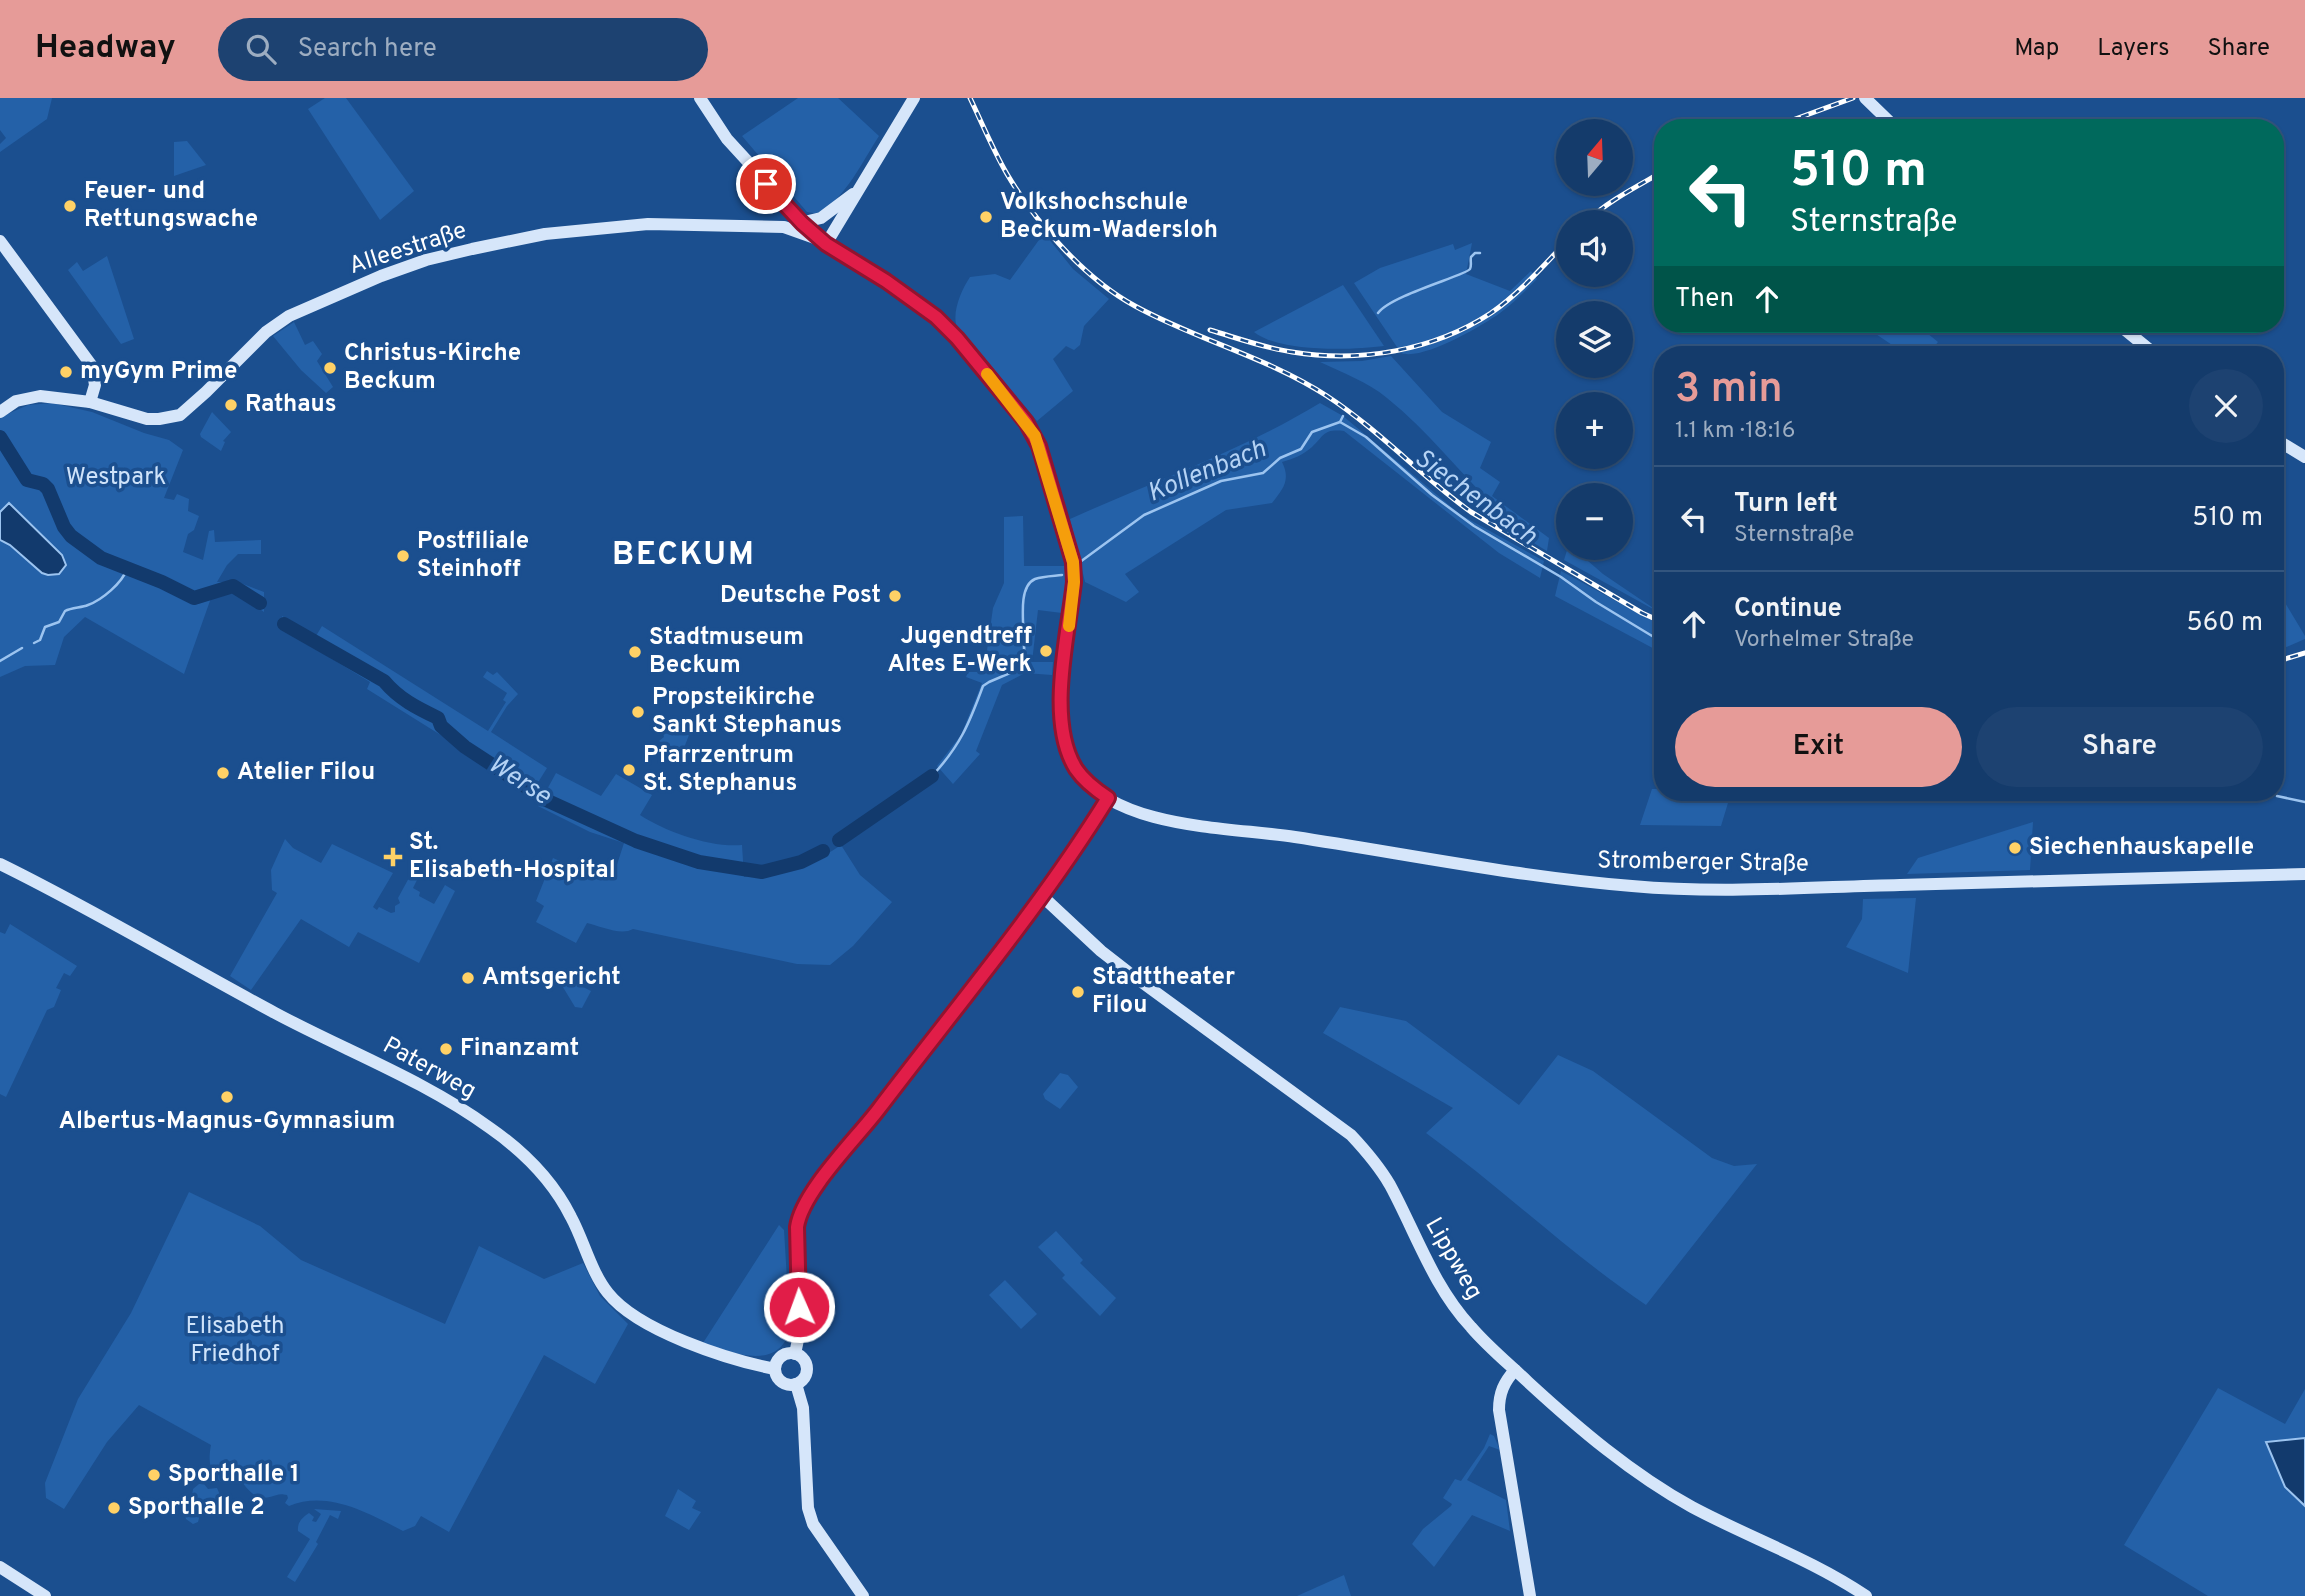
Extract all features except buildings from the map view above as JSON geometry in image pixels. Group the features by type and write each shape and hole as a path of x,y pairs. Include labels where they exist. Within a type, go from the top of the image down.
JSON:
{"main road":[{"path":"700,98 727,139 802,223 826,244 914,98"},
{"path":"1865,98 1887,119"},
{"name":"Alleestraße","path":"783,228 821,218 859,190"},
{"name":"Alleestraße","path":"0,412 16,401 40,396 90,402 147,419 180,415 266,332 289,316 381,276 513,239 630,225 687,223 783,228 806,233 826,244"},
{"path":"0,241 92,366 95,385 90,402"},
{"name":"Stromberger Straße","path":"826,244 886,281 936,317 966,349 1035,436 1073,562 1074,582 1060,707 1062,732 1068,754 1077,771 1092,787 1138,812 1197,824 1546,876 1634,886 1734,889 2305,874"},
{"path":"2129,333 2145,346"},
{"path":"2284,444 2305,457"},
{"path":"795,1354 800,1330 797,1227 803,1206 1042,896 1108,798"},
{"name":"Paterweg","path":"0,864 472,1116 523,1154 554,1189 570,1214 609,1295 624,1308 705,1350 775,1369"},
{"name":"Lippweg","path":"1042,896 1110,958 1351,1135 1371,1156 1390,1184 1444,1293 1471,1327 1515,1370 1598,1442 1666,1492 1802,1558 1842,1579 1866,1596"},
{"path":"795,1354 802,1358 807,1369 804,1378 796,1384 788,1385 780,1381 775,1369 780,1358 795,1354"},
{"path":"1515,1370 1504,1384 1499,1410 1530,1596"},
{"path":"796,1384 803,1408 808,1508 813,1524 863,1596"},
{"path":"0,1567 46,1596"}],"green space":[{"path":"0,98 52,98 47,119 0,152 0,144 6,138 0,130"},
{"path":"325,98 346,98 414,191 380,220 308,109"},
{"path":"798,98 838,98 879,136 846,188 819,214 807,212 742,136"},
{"path":"187,141 206,165 174,176 174,142"},
{"path":"1044,233 1073,269 1109,299 1084,326 1080,345 1074,350 1066,346 1053,359 1073,391 1037,421 956,324 955,318 959,299 970,277 995,274 1010,280"},
{"path":"1472,243 1466,274 1510,291 1531,271 1537,279 1505,309 1466,333 1423,352 1401,353 1354,283 1380,268 1453,244 1455,250"},
{"path":"107,256 134,339 121,344 68,270 77,262 83,271"},
{"path":"1343,285 1384,346 1336,349 1299,347 1266,339 1254,332"},
{"path":"294,322 305,345 313,341 322,354 317,361 333,387 326,393 301,370 273,336"},
{"path":"1874,333 1927,333 1938,342 1935,346 1894,346"},
{"path":"1391,356 1442,412 1491,442 1480,468 1500,482 1492,496 1549,538 1547,551 1522,536 1524,532 1488,500 1422,430 1380,392 1320,362 1362,361"},
{"name":"Westpark","path":"52,403 92,412 169,440 183,450 164,498 174,500 177,494 189,499 188,511 199,516 194,530 188,534 183,552 203,560 209,531 214,530 215,542 261,540 261,554 238,554 227,565 217,582 238,582 264,592 264,612 232,589 226,589 211,598 184,674 85,617 64,637 55,665 25,666 0,677 0,540 10,545 42,573 65,561 9,504 0,512 0,413 3,416 28,405"},
{"path":"1320,403 1343,416 1461,515 1544,561 1540,578 1499,553 1344,431 1332,431 1305,452 1282,462 1286,479 1272,503 1226,510 1125,574 1139,592 1126,602 1085,582 1070,519 1228,451"},
{"path":"212,412 231,432 223,441 225,442 221,451 200,434"},
{"path":"1023,516 1024,566 1064,566 1066,580 1062,613 1038,610 1032,662 1053,662 1052,675 1025,673 1002,685 976,751 980,754 953,784 937,766 961,735 982,683 966,677 968,672 984,672 993,608 1004,583 1004,517"},
{"path":"1564,560 1587,560 1654,610"},
{"path":"1561,571 1654,622 1654,649 1555,596"},
{"path":"2284,601 2305,636 2305,639 2284,648"},
{"path":"282,616 316,636 322,626 488,731 506,702 503,700 507,693 483,677 487,671 493,675 497,672 518,694 491,732 547,768 532,792 367,689 370,682 281,628"},
{"path":"674,718 691,730 682,753 659,741 664,737 663,733 669,734 672,728 669,725"},
{"path":"556,773 601,796 616,774 652,795 640,815 676,833 703,841 742,845 744,877 807,863 841,845 860,875 892,902 853,946 830,965 797,964 633,929 617,931 587,923 576,943 536,922 544,906 536,901 553,858 612,880 624,843 590,832 538,806"},
{"path":"1652,789 1654,801 1729,801 1721,826 1640,825"},
{"path":"2033,822 2030,870 1907,874 1918,858"},
{"path":"285,839 293,848 321,863 332,844 393,873 373,907 377,910 379,907 391,913 395,912 395,906 400,903 398,898 410,876 417,880 413,888 420,892 419,896 434,904 445,885 455,891 419,963 358,932 349,947 301,919 251,990 230,976 277,893 272,890 271,870"},
{"path":"1916,898 1908,973 1846,947 1862,919 1863,899"},
{"path":"10,924 77,966 70,976 64,973 56,988 61,990 54,1007 47,1010 6,1097 0,1094 0,932 5,934"},
{"path":"559,975 591,991 582,1008 575,1007 558,979"},
{"path":"1340,1007 1406,1021 1519,1105 1558,1055 1593,1071 1712,1158 1734,1166 1757,1164 1646,1305 1590,1264 1426,1133 1453,1108 1323,1033"},
{"path":"1060,1073 1068,1075 1078,1087 1060,1109 1045,1099 1043,1094"},
{"name":"Elisabeth Friedhof","path":"189,1192 260,1226 301,1260 445,1324 479,1246 544,1279 583,1263 600,1296 628,1324 595,1384 544,1355 449,1532 421,1516 415,1526 403,1531 362,1511 333,1502 304,1502 289,1506 285,1503 287,1495 260,1497 251,1493 238,1477 233,1478 232,1483 224,1484 215,1476 211,1467 211,1445 139,1405 107,1442 64,1509 46,1498 45,1483 78,1399 131,1313"},
{"path":"779,1225 784,1230 790,1329 784,1342 776,1351 754,1356 703,1343"},
{"path":"1056,1231 1083,1260 1080,1263 1116,1298 1100,1316 1062,1278 1065,1275 1038,1247"},
{"path":"1005,1280 1037,1314 1021,1329 989,1295"},
{"path":"2218,1388 2285,1424 2305,1389 2305,1438 2267,1442 2285,1487 2305,1506 2305,1596 2208,1596 2124,1545"},
{"path":"1490,1434 1494,1436 1500,1450 1489,1446 1467,1480 1506,1500 1510,1531 1472,1515 1434,1567 1412,1544 1423,1529 1451,1506 1452,1504 1443,1498 1455,1479 1461,1481 1484,1448"},
{"path":"204,1484 208,1489 217,1488 220,1495 217,1500 202,1507 198,1522 193,1524 186,1519 184,1511 190,1508 193,1489"},
{"path":"678,1489 696,1501 692,1508 701,1512 689,1530 665,1516"},
{"path":"314,1509 341,1511 338,1519 330,1515 316,1542 318,1544 295,1582 287,1577 310,1539 298,1531 298,1525 309,1513 314,1517 312,1521 316,1522 321,1514"},
{"path":"1344,1575 1351,1596 1297,1596"}],"shaded area":[{"path":"9,503 62,555 66,565 59,574 42,573 10,545 0,540 0,512"},
{"path":"2305,1438 2305,1506 2285,1487 2266,1442"}],"waterway":[{"name":"Kollenbach","path":"1378,313 1397,299 1466,272 1471,268 1471,257 1480,253"},
{"name":"Kollenbach","path":"1080,562 1144,515 1221,481 1263,473 1280,458 1301,449 1312,432 1340,422 1343,416"},
{"name":"Siechenbach","path":"1340,422 1366,437 1432,495 1474,526 1561,577 1654,637"},
{"name":"Werse","path":"0,437 27,480 43,484 48,489 64,527 71,536 101,558 194,598 233,586 260,603"},
{"path":"34,643 40,640 45,627 59,622 65,611 88,605 105,595 121,580 127,569"},
{"name":"Kollenbach","path":"932,776 963,734 983,686 1022,668 1023,606 1028,585 1038,578 1062,575"},
{"name":"Werse","path":"284,624 384,681 402,698 438,718 441,726 465,747 546,800 636,841 699,862 762,872 801,862 823,851"},
{"path":"0,661 22,648"},
{"name":"Werse","path":"839,840 932,776"},
{"name":"Siechenbach","path":"2284,798 2305,802"}],"railway":[{"path":"970,98 997,156 1032,212 1080,265 1116,295 1159,318 1304,382 1364,423 1471,512 1654,618"},
{"path":"1796,119 1853,98"},
{"path":"1601,210 1654,177"},
{"path":"1210,330 1271,348 1318,355 1370,355 1395,351 1445,337 1491,313 1522,288 1556,253"},
{"path":"2284,659 2305,653"}],"slow traffic":[{"path":"987,374 1026,422 1039,446 1073,562 1074,582 1069,626"}],"place":[{"name":"Feuer- und Rettungswache","path":"70,206"},
{"name":"Volkshochschule Beckum-Wadersloh","path":"986,217"},
{"name":"Christus-Kirche Beckum","path":"330,368"},
{"name":"myGym Prime","path":"66,372"},
{"name":"Rathaus","path":"231,405"},
{"name":"Postfiliale Steinhoff","path":"403,556"},
{"name":"Deutsche Post","path":"895,596"},
{"name":"Jugendtreff Altes E-Werk","path":"1046,651"},
{"name":"Stadtmuseum Beckum","path":"635,652"},
{"name":"Propsteikirche Sankt Stephanus","path":"638,712"},
{"name":"Pfarrzentrum St. Stephanus","path":"629,770"},
{"name":"Atelier Filou","path":"223,773"},
{"name":"Siechenhauskapelle","path":"2015,848"},
{"name":"St. Elisabeth-Hospital","path":"393,857"},
{"name":"Amtsgericht","path":"468,978"},
{"name":"Stadttheater Filou","path":"1078,992"},
{"name":"Finanzamt","path":"446,1049"},
{"name":"Albertus-Magnus-Gymnasium","path":"227,1097"},
{"name":"Sporthalle 1","path":"154,1475"},
{"name":"Sporthalle 2","path":"114,1508"}],"district":[{"name":"BECKUM","path":"684,556"}],"route":[{"path":"766,184 802,223 826,244 886,281 936,317 957,338 1035,436 1073,562 1074,582 1060,707 1062,732 1068,754 1077,771 1092,787 1108,798 1051,885 808,1198 799,1215 797,1227 799,1307"}]}
